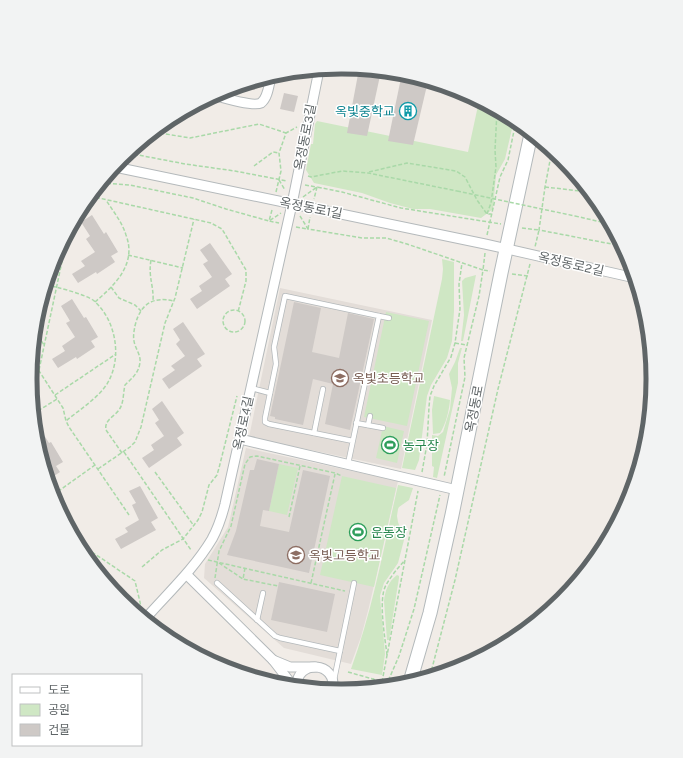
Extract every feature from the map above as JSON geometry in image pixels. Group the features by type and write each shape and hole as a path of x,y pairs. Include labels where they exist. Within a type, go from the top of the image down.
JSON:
{"street":[{"name":"옥정동로3길","path":"292,204 318,75"},
{"path":"226,98 255,104 261,102 267,93 269,83"},
{"name":"옥정동로","path":"412,675 430,613 530,139"},
{"name":"옥정동로1길","path":"122,168 506,248"},
{"name":"옥정로4길","path":"152,618 187,575 212,539 221,519 292,204"},
{"name":"옥정동로2길","path":"506,248 628,276"},
{"path":"240,439 420,480 457,490"},
{"path":"187,575 273,660 287,679"},
{"path":"273,660 290,667 322,668 328,671 332,677 333,684"},
{"path":"298,680 302,672 306,669 315,667"}],"lane":[{"path":"352,441 267,423 265,418 276,364 274,347 285,296 389,318"},
{"path":"348,464 379,316"},
{"path":"250,388 270,393"},
{"path":"314,433 323,390"},
{"path":"368,425 370,416"},
{"path":"356,423 383,428"},
{"path":"218,583 271,633 280,638 340,651"},
{"path":"333,684 354,583"},
{"path":"258,620 263,593"}],"path":[{"path":"487,214 491,202 496,167 495,150 497,117"},
{"path":"161,133 190,138 259,124 286,133 308,123"},
{"path":"489,221 500,176 508,160 514,128"},
{"path":"136,155 279,180 281,171 279,153 286,133"},
{"path":"254,166 273,152 279,153"},
{"path":"432,669 455,580 498,389 539,230 544,187 550,158"},
{"path":"368,172 406,164 456,171 465,177 477,200 487,214"},
{"path":"281,171 286,172"},
{"path":"311,177 342,171 368,172 602,222"},
{"path":"109,184 130,185 193,198 269,221"},
{"path":"317,187 342,192 401,208 489,221 615,245"},
{"path":"544,187 581,191"},
{"path":"97,197 194,219 216,225 222,229 246,270 246,280 238,312"},
{"path":"95,302 111,287 122,273 128,260 129,250 126,236 106,199"},
{"path":"98,469 135,442 142,427 165,323 174,301 194,219"},
{"path":"308,229 362,238 386,238 483,270"},
{"path":"64,254 38,371 63,408 66,421 129,515"},
{"path":"128,255 183,268"},
{"path":"151,260 149,275 153,292 153,301"},
{"path":"382,681 428,444 430,396 434,386 451,357 455,343 460,309 462,263"},
{"path":"51,286 92,299 95,302 108,320 114,336 116,354 113,370 107,383 100,392 66,421"},
{"path":"111,287 119,298 135,305 141,311"},
{"path":"174,301 160,299 153,301 144,306 141,311 136,321 134,332 134,342 140,361 139,367 134,377 125,385 122,405 107,422 106,430 191,550"},
{"path":"230,311 238,312 244,318 244,325 235,332 228,331 224,325 223,318 230,311"},
{"path":"40,339 44,345"},
{"path":"455,343 467,346"},
{"path":"54,395 116,354"},
{"path":"142,567 162,550 183,539 198,520 202,512 209,485 217,474 219,468 237,396"},
{"path":"39,411 57,399"},
{"path":"218,583 214,576 220,548 231,526 247,460 250,457 257,456 335,473 342,476"},
{"path":"58,491 95,465"},
{"path":"289,517 300,465"},
{"path":"155,472 194,526"},
{"path":"311,583 335,473"},
{"path":"90,551 135,581 141,608"},
{"path":"204,559 352,592"},
{"path":"387,657 382,605 383,592 386,585 405,559"},
{"path":"217,562 243,579 278,586"},
{"path":"243,579 245,568"},
{"path":"348,672 380,681"},
{"path":"369,682 374,679"}],"shaded area":[{"name":"옥빛초등학교","path":"280,288 432,320 401,469 249,437"},
{"name":"옥빛고등학교","path":"246,448 398,481 369,607 361,637 351,664 284,648 204,578 205,564 228,527"}],"green space":[{"path":"478,107 512,127 505,159 496,175 493,209 481,218 430,209 413,209 362,193 314,183 306,170 311,144 313,144 315,124 317,121 468,152"},
{"path":"442,259 454,262 454,311 452,341 447,358 431,385 427,396 419,460 415,470 402,468 442,279"},
{"path":"476,275 463,341 461,341 464,315 462,281 465,278"},
{"path":"386,312 429,321 407,426 364,417"},
{"path":"460,348 462,348 458,363 458,383 437,478 433,477 434,467 432,466 432,435 438,436 443,432 450,409 452,388 449,374"},
{"path":"434,396 450,400 444,426 440,433 433,434 432,410"},
{"name":"농구장","path":"383,426 404,431 397,463 376,458"},
{"path":"279,464 298,468 287,515 269,511"},
{"name":"운동장","path":"342,476 396,488 374,587 320,575"},
{"path":"398,485 413,488 409,500 398,509 398,522 404,540 398,563 384,583 380,596 385,654 382,675 351,669 366,624"},
{"path":"397,575 399,578 389,640 387,640 384,597 389,584"}],"building":[{"name":"옥빛중학교","path":"358,75 380,77 367,136 347,133"},
{"name":"옥빛중학교","path":"401,80 427,87 413,145 388,141"},
{"path":"263,85 254,90 250,89"},
{"path":"284,93 298,96 294,112 280,109"},
{"path":"92,215 104,234 106,232 118,252 111,256 115,262 97,274 96,272 78,283 72,274 85,266 81,261 95,252 86,239 90,236 81,222"},
{"path":"210,243 232,274 225,279 230,286 197,309 190,299 202,291 199,286 212,277 203,264 208,261 200,250"},
{"path":"72,299 84,318 86,317 98,337 91,341 95,347 77,359 76,357 58,368 52,359 65,351 62,346 75,337 66,323 70,321 61,306"},
{"name":"옥빛초등학교","path":"294,302 321,308 312,352 339,358 348,313 374,319 350,430 325,424 333,384 313,379 303,425 275,419 275,417 270,416"},
{"path":"183,322 205,354 197,359 202,366 169,389 162,379 175,370 171,366 185,356 176,344 180,340 173,329"},
{"path":"162,401 184,433 177,438 182,445 149,468 142,458 154,450 151,445 164,436 155,423 159,420 152,409"},
{"path":"42,432 49,443 51,442 63,462 56,466 60,472 53,477 47,458"},
{"path":"257,459 279,464 269,511 263,510 260,526 289,532 303,470 330,476 309,573 227,555 236,531 250,470 254,470"},
{"path":"140,486 158,518 151,522 156,530 121,549 115,539 128,532 125,528 139,520 132,505 136,503 129,491"},
{"path":"279,582 335,594 327,632 271,620"}],"place":[{"name":"옥빛중학교","path":"408,111"},
{"name":"옥빛초등학교","path":"340,378"},
{"name":"농구장","path":"390,445"},
{"name":"운동장","path":"358,532"},
{"name":"옥빛고등학교","path":"296,555"}]}
